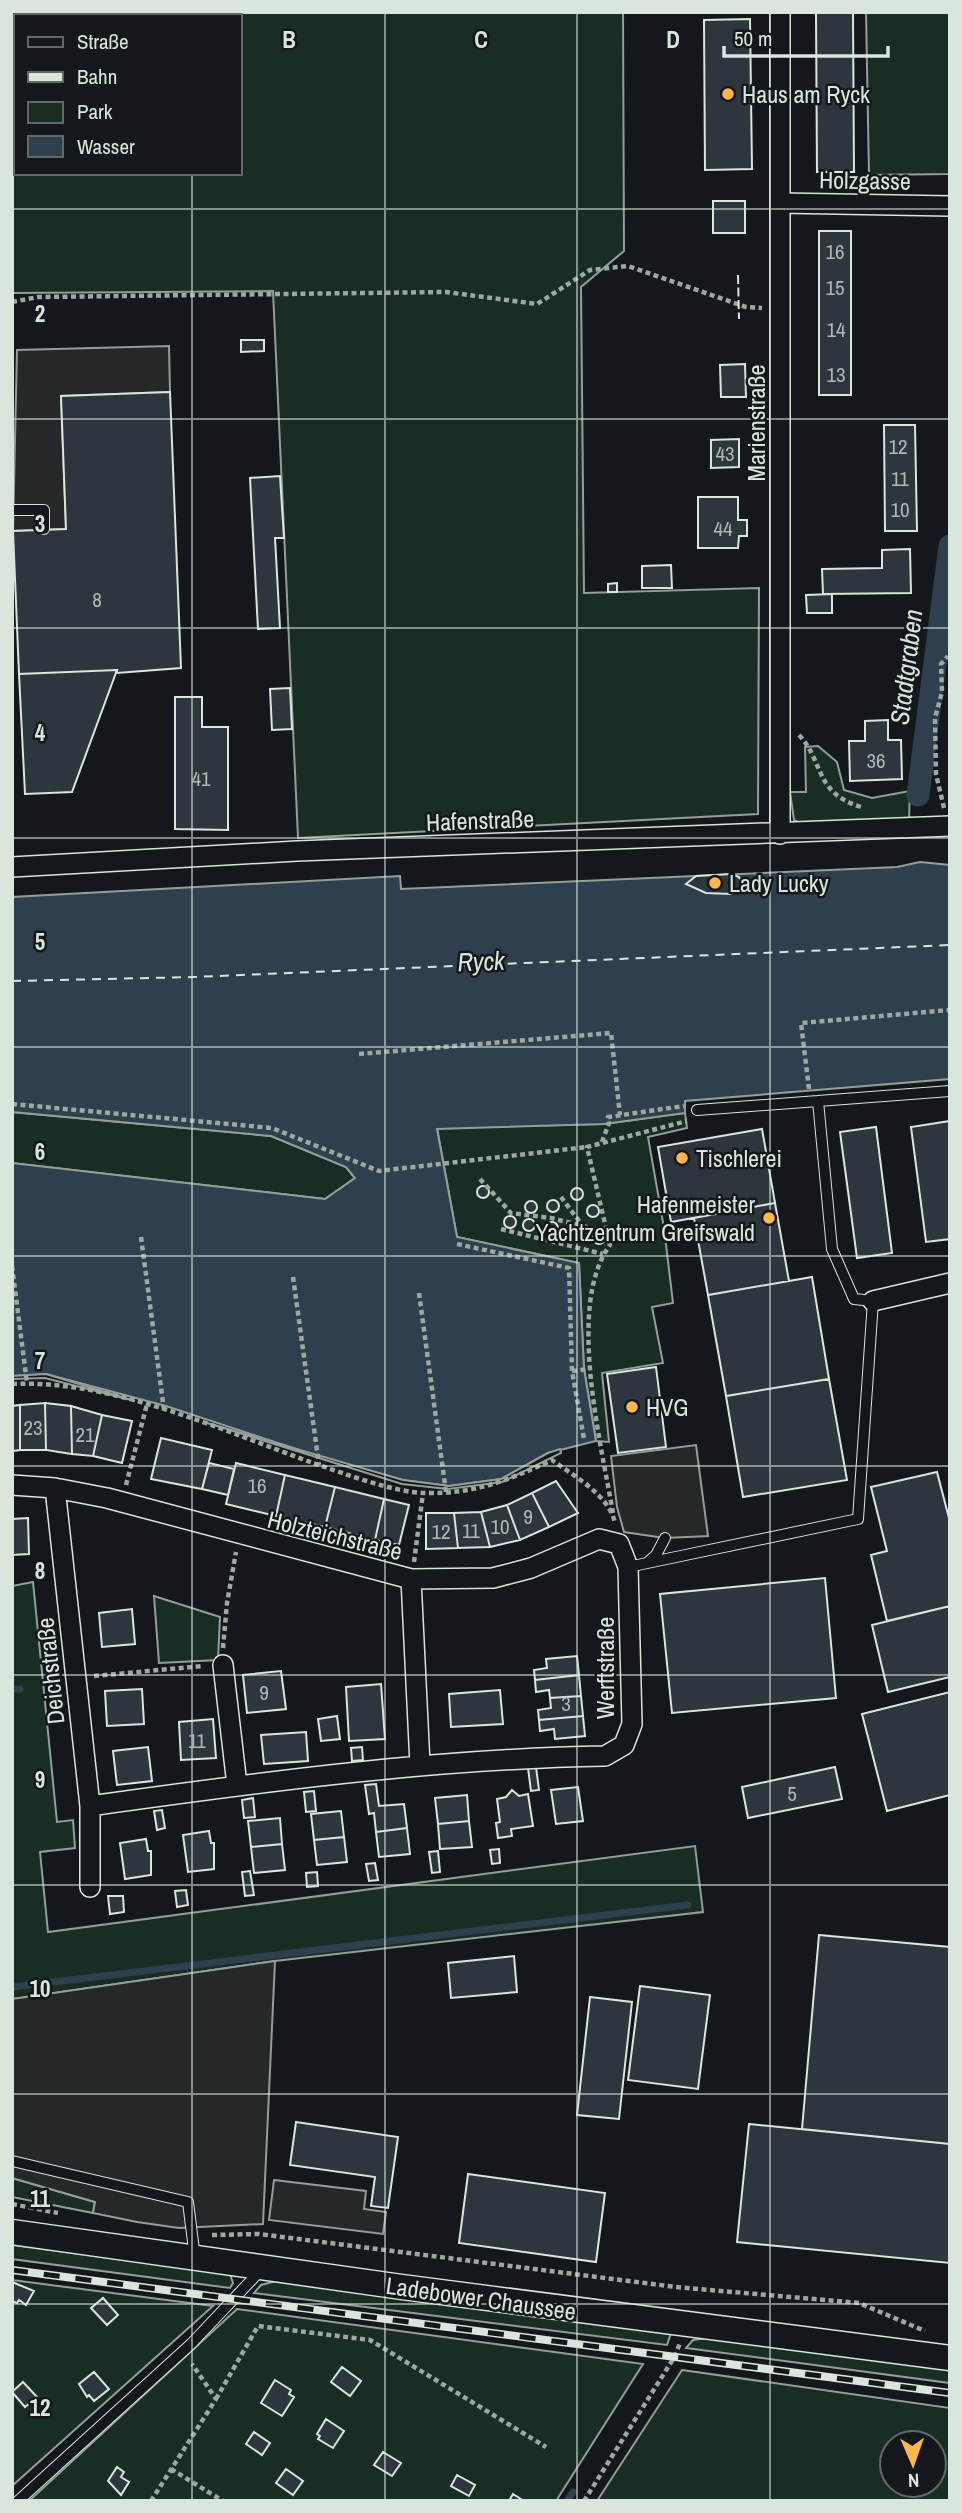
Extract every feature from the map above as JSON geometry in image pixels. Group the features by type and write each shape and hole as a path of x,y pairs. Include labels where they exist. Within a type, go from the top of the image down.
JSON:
{"street":[{"name":"Marienstraße","path":"779,12 780,834"},
{"name":"Holzgasse","path":"780,203 950,206"},
{"name":"Hafenstraße","path":"12,867 297,851 947,827"},
{"path":"873,1301 950,1283"},
{"name":"Holzteichstraße","path":"12,1485 55,1488 122,1503 411,1579 493,1578 531,1568 599,1539 619,1544"},
{"name":"Deichstraße","path":"55,1488 90,1807 90,1887"},
{"path":"619,1544 637,1566"},
{"name":"Werftstraße","path":"420,1765 605,1756 624,1745 632,1724 637,1566"},
{"path":"90,1807 237,1785 420,1765 411,1579"},
{"path":"223,1665 237,1785"},
{"name":"Ladebower Chaussee","path":"12,2232 194,2247 263,2268 950,2358"}],"lane":[{"path":"12,510 44,510 44,530"},
{"path":"697,1111 950,1091"},
{"path":"637,1566 858,1519 873,1301 855,1299 832,1249 818,1101"},
{"path":"637,1566 656,1555 664,1538"},
{"path":"12,2161 188,2202 194,2247"},
{"path":"18,2501 183,2351 263,2268"}],"path":[{"path":"12,302 38,297 446,292 537,304 590,270 628,265 681,287 746,307 780,308"},
{"path":"947,827 936,774 934,718 942,692 941,664 948,656"},
{"path":"781,717 807,743 818,774 831,789 850,804 868,809"},
{"path":"809,1091 801,1023 950,1010"},
{"path":"359,1054 611,1033 620,1115"},
{"path":"12,1104 272,1128 379,1171 587,1147 685,1123 697,1111"},
{"path":"602,1142 609,1124 608,1116 684,1106"},
{"path":"587,1147 610,1245 603,1254 591,1293 589,1369 619,1544"},
{"path":"480,1179 511,1213 607,1232"},
{"path":"561,1196 582,1226"},
{"path":"501,1229 603,1254"},
{"path":"141,1237 164,1410"},
{"path":"457,1244 569,1268 572,1371 584,1439"},
{"path":"12,1266 27,1383"},
{"path":"293,1277 319,1465"},
{"path":"419,1293 446,1492"},
{"path":"572,1371 589,1369"},
{"path":"12,1384 45,1382 147,1404 319,1465 423,1493 503,1483 552,1460 594,1491 613,1513"},
{"path":"122,1503 147,1404"},
{"path":"411,1579 423,1493"},
{"path":"75,1678 223,1665 225,1619 240,1536"},
{"path":"12,2204 61,2214"},
{"path":"194,2247 259,2234 676,2287 859,2303 935,2335"},
{"path":"151,2501 216,2399 258,2326 370,2340 546,2447"},
{"path":"584,2501 678,2350"},
{"path":"183,2351 216,2399"},
{"path":"171,2469 223,2501"}],"green space":[{"path":"623,12 624,251 581,287 584,593 759,588 758,814 298,838 273,291 12,293 12,51 14,175 242,175 242,14 165,14"},
{"path":"866,12 950,12 950,174 869,175"},
{"path":"818,746 837,762 844,790 872,798 910,791 909,820 805,826 794,820 790,792 806,792 805,747"},
{"path":"12,1112 271,1136 346,1167 355,1178 325,1199 12,1163"},
{"path":"685,1113 687,1128 648,1137 664,1228 673,1303 652,1307 663,1363 602,1373 609,1442 596,1441 584,1369 579,1263 457,1237 437,1128 604,1124"},
{"path":"33,1582 57,1822 73,1820 75,1848 40,1852 48,1932 695,1846 703,1912 275,1961 12,1999 12,1586"},
{"path":"154,1596 220,1617 218,1660 159,1663"},
{"path":"12,2178 95,2202 93,2213 12,2197"},
{"path":"12,2245 230,2274 233,2283 230,2288 12,2259"},
{"path":"12,2280 213,2306 12,2486"},
{"path":"280,2280 671,2333 667,2345 254,2293 261,2285"},
{"path":"237,2309 643,2364 556,2501 29,2501"},
{"path":"707,2338 950,2368 950,2383 686,2348 693,2340"},
{"path":"682,2370 950,2408 950,2501 597,2501"}],"shaded area":[{"path":"169,346 170,392 61,396 66,529 13,531 17,350"},
{"path":"696,1445 708,1536 665,1538 624,1532 617,1507 611,1456"},
{"path":"275,1961 263,2224 179,2228 137,2222 93,2213 95,2202 12,2178 12,1999"},
{"path":"274,2180 366,2191 364,2209 386,2212 383,2234 269,2220"}],"water":[{"name":"Ryck","path":"920,862 950,865 950,1079 685,1101 685,1113 604,1124 437,1129 457,1237 579,1263 584,1369 596,1441 548,1453 501,1479 449,1486 403,1480 320,1457 166,1406 46,1374 12,1376 12,1163 325,1199 355,1178 346,1167 271,1136 12,1112 12,897 400,876 401,889 897,867"}],"pier":[{"path":"46,1374 135,1401 45,1378 12,1379 12,1376"},
{"path":"204,1422 403,1480 449,1486 501,1479 548,1453 560,1449 561,1453 502,1482 448,1489 402,1484"}],"building":[{"path":"47,12 128,12 126,14"},
{"path":"816,12 853,12 854,172 817,172"},
{"name":"Haus am Ryck","path":"750,19 752,169 705,170 704,20"},
{"path":"713,201 745,201 745,233 713,233"},
{"path":"819,231 851,231 851,395 819,395"},
{"path":"241,340 264,340 264,351 241,352"},
{"path":"745,364 746,397 721,397 720,365"},
{"path":"170,392 181,668 117,673 117,670 19,674 13,531 66,529 61,396"},
{"path":"884,425 915,425 917,531 885,531"},
{"path":"739,439 739,467 711,468 711,440"},
{"path":"280,476 284,538 275,538 280,628 258,629 250,478"},
{"path":"698,497 738,497 738,520 747,520 747,536 739,536 738,548 698,548"},
{"path":"910,549 911,593 823,594 822,569 882,568 882,550"},
{"path":"671,565 672,588 642,588 642,566"},
{"path":"617,583 617,592 608,592 608,584"},
{"path":"832,594 832,613 807,613 806,595"},
{"path":"117,670 72,792 25,794 19,674"},
{"path":"290,688 292,729 272,730 270,689"},
{"path":"175,697 202,697 202,727 228,727 228,830 175,829"},
{"path":"888,720 888,740 901,740 902,779 850,781 849,741 865,741 865,721"},
{"name":"Lady Lucky","path":"731,874 739,877 743,886 731,894 706,893 686,884 696,876"},
{"path":"950,1121 950,1239 926,1242 911,1127"},
{"path":"876,1127 892,1253 857,1258 840,1132"},
{"path":"762,1129 775,1203 671,1222 658,1147"},
{"path":"483,1186 489,1192 483,1198 477,1192"},
{"path":"577,1188 583,1194 577,1200 571,1194"},
{"path":"553,1200 559,1206 553,1212 547,1206"},
{"path":"531,1201 537,1207 531,1213 525,1207"},
{"path":"775,1203 789,1281 708,1295 694,1218"},
{"path":"593,1205 599,1211 593,1217 587,1211"},
{"path":"510,1216 516,1222 510,1228 504,1222"},
{"path":"529,1219 535,1225 529,1231 523,1225"},
{"path":"552,1222 558,1228 552,1234 546,1228"},
{"path":"577,1227 583,1233 577,1239 571,1233"},
{"path":"599,1232 605,1238 599,1244 593,1238"},
{"path":"812,1277 829,1379 726,1396 708,1295"},
{"path":"656,1367 666,1447 618,1453 607,1374"},
{"path":"829,1379 847,1480 743,1497 726,1396"},
{"path":"45,1403 46,1450 20,1450 20,1405"},
{"path":"45,1403 71,1406 72,1454 46,1450"},
{"path":"20,1405 20,1450 12,1451 12,1406"},
{"path":"71,1406 102,1415 93,1456 72,1454"},
{"path":"102,1415 132,1421 122,1463 93,1456"},
{"path":"161,1438 212,1450 202,1489 151,1479"},
{"path":"209,1463 234,1469 228,1495 202,1489"},
{"path":"236,1463 285,1475 276,1516 226,1504"},
{"path":"937,1472 950,1522 950,1606 887,1621 871,1555 887,1551 871,1487"},
{"path":"285,1475 335,1487 325,1527 276,1516"},
{"path":"556,1481 578,1513 549,1527 532,1493"},
{"path":"335,1487 384,1499 375,1540 325,1527"},
{"path":"532,1493 549,1527 520,1540 507,1505"},
{"path":"384,1499 409,1505 399,1545 375,1540"},
{"path":"507,1505 520,1540 490,1547 481,1512"},
{"path":"481,1512 490,1547 458,1548 454,1513"},
{"path":"426,1513 454,1513 458,1548 426,1549"},
{"path":"28,1518 29,1554 12,1555 12,1519"},
{"path":"825,1578 836,1698 672,1713 660,1594"},
{"path":"950,1606 950,1677 888,1692 872,1625"},
{"path":"132,1609 135,1644 102,1647 99,1613"},
{"path":"577,1656 579,1675 535,1680 534,1670 547,1668 546,1659"},
{"path":"281,1671 286,1709 247,1713 243,1675"},
{"path":"579,1675 581,1696 550,1698 549,1690 536,1692 535,1680"},
{"path":"381,1684 385,1739 349,1741 346,1687"},
{"path":"142,1689 144,1724 107,1726 105,1691"},
{"path":"500,1690 503,1724 451,1727 449,1694"},
{"path":"950,1692 950,1795 887,1811 862,1714"},
{"path":"581,1696 583,1716 539,1720 538,1710 551,1708 550,1698"},
{"path":"337,1716 340,1739 321,1741 318,1719"},
{"path":"583,1716 585,1736 555,1739 554,1729 540,1731 539,1720"},
{"path":"213,1719 216,1758 181,1760 179,1722"},
{"path":"306,1732 308,1761 264,1764 261,1735"},
{"path":"148,1747 152,1781 117,1785 113,1751"},
{"path":"362,1747 363,1760 352,1761 351,1748"},
{"path":"536,1767 539,1790 531,1791 528,1768"},
{"path":"835,1767 842,1799 748,1818 742,1787"},
{"path":"376,1784 379,1806 404,1804 407,1828 376,1832 374,1813 369,1814 365,1785"},
{"path":"578,1787 583,1821 556,1824 551,1790"},
{"path":"512,1790 519,1796 528,1794 533,1826 511,1829 512,1836 498,1838 496,1823 500,1822 497,1799 506,1797"},
{"path":"314,1791 316,1811 306,1812 304,1792"},
{"path":"467,1795 469,1821 438,1824 435,1798"},
{"path":"253,1798 255,1817 244,1818 242,1800"},
{"path":"162,1810 165,1828 157,1830 154,1811"},
{"path":"341,1811 344,1837 314,1840 311,1814"},
{"path":"280,1818 282,1844 251,1847 248,1821"},
{"path":"469,1821 472,1847 440,1849 438,1824"},
{"path":"407,1828 410,1854 379,1857 376,1832"},
{"path":"209,1831 211,1843 214,1843 214,1869 188,1872 183,1835"},
{"path":"344,1837 347,1862 317,1865 314,1840"},
{"path":"146,1839 148,1851 151,1851 151,1875 125,1879 120,1843"},
{"path":"282,1844 285,1870 254,1873 251,1847"},
{"path":"499,1849 500,1863 492,1864 490,1850"},
{"path":"438,1851 440,1872 432,1873 429,1852"},
{"path":"375,1863 378,1880 369,1881 366,1864"},
{"path":"250,1871 254,1895 245,1896 242,1872"},
{"path":"317,1872 318,1886 307,1887 306,1873"},
{"path":"186,1890 188,1905 177,1907 175,1891"},
{"path":"108,1896 123,1896 124,1912 110,1914"},
{"path":"819,1935 950,1947 950,2144 802,2129"},
{"path":"514,1956 517,1992 451,1998 448,1963"},
{"path":"640,1986 710,1995 698,2089 628,2080"},
{"path":"590,1997 632,2002 619,2119 577,2115"},
{"path":"296,2122 398,2137 388,2208 371,2206 375,2177 290,2165"},
{"path":"749,2124 950,2144 950,2263 737,2242"},
{"path":"468,2174 605,2193 596,2262 459,2243"},
{"path":"12,2282 34,2291 26,2305 19,2300 17,2303 12,2301"},
{"path":"103,2298 118,2315 107,2325 91,2308"},
{"path":"342,2367 361,2381 350,2396 331,2382"},
{"path":"94,2372 109,2389 94,2401 89,2395 87,2397 79,2384"},
{"path":"275,2380 291,2390 289,2394 294,2397 282,2416 261,2403"},
{"path":"23,2382 37,2397 25,2407 12,2392"},
{"path":"326,2419 344,2431 333,2448 318,2439 320,2436 317,2434"},
{"path":"254,2432 270,2443 262,2455 246,2444"},
{"path":"383,2452 401,2463 392,2476 374,2465"},
{"path":"117,2467 124,2472 121,2477 129,2482 121,2495 108,2481"},
{"path":"286,2469 303,2481 293,2495 276,2483"},
{"path":"457,2475 475,2485 469,2496 451,2486"},
{"path":"513,2494 524,2501 509,2501"}],"waterway":[{"name":"Stadtgraben","path":"918,795 950,546"},
{"path":"12,1689 20,1689"},
{"path":"12,1987 688,1905"},
{"path":"567,2501 573,2492"}],"ferry route":[{"path":"12,981 194,977 950,945"}],"railway":[{"path":"12,2270 950,2393"}],"fence":[{"path":"738,275 739,319"}],"place":[{"name":"Haus am Ryck","path":"728,94"},
{"name":"Lady Lucky","path":"715,883"},
{"name":"Tischlerei","path":"682,1158"},
{"name":"Hafenmeister Yachtzentrum Greifswald","path":"769,1218"},
{"name":"HVG","path":"632,1407"}]}
